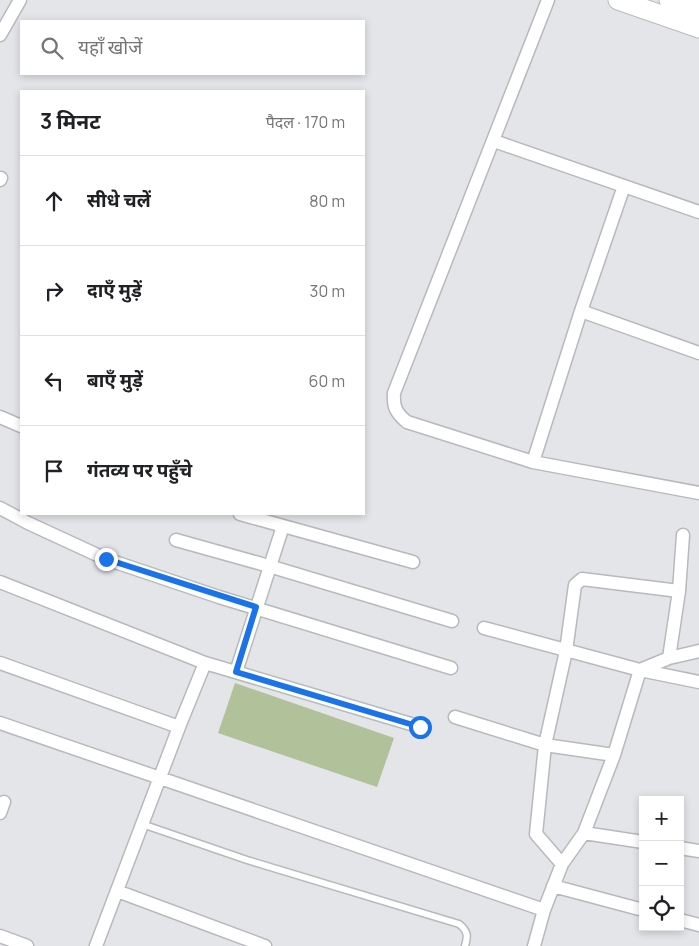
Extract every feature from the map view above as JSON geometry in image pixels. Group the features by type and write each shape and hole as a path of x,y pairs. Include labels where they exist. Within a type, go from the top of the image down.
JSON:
{"street":[{"path":"0,34 20,0"},
{"path":"548,0 394,393 393,405 398,414 407,422 533,462 699,493"},
{"path":"618,0 699,28"},
{"path":"669,0 699,10"},
{"path":"494,141 699,212"},
{"path":"533,462 581,311 624,186"},
{"path":"581,311 699,352"},
{"path":"0,417 20,426"},
{"path":"0,508 106,559 451,668"},
{"path":"244,515 413,562"},
{"path":"236,672 283,526"},
{"path":"669,658 679,591 683,535"},
{"path":"176,540 452,621"},
{"path":"562,864 536,834 545,745 566,651 576,586 582,579 679,591"},
{"path":"0,582 205,663 420,727"},
{"path":"484,628 640,670 699,682"},
{"path":"640,670 669,658 699,651"},
{"path":"0,663 178,727"},
{"path":"96,946 178,727 205,663"},
{"path":"534,946 544,910 562,864 584,833 614,755 640,670"},
{"path":"455,717 545,745 614,755"},
{"path":"0,723 544,910"},
{"path":"584,833 639,841"},
{"path":"684,849 699,851"},
{"path":"553,886 639,909"},
{"path":"117,891 265,946"},
{"path":"684,921 699,926"},
{"path":"0,936 27,946"}],"lane":[{"path":"142,824 247,860 459,924 466,929 468,936 465,946"}],"green space":[{"path":"235,683 394,738 377,787 218,733"}],"route":[{"path":"106,559 219,597 256,607 236,672 420,727"}]}
